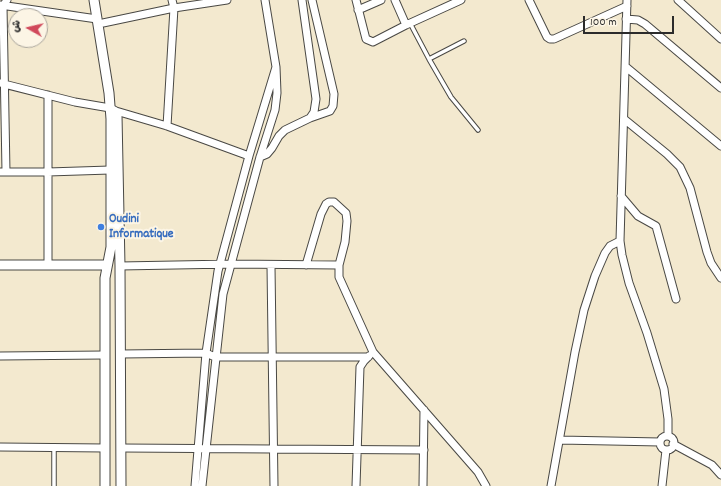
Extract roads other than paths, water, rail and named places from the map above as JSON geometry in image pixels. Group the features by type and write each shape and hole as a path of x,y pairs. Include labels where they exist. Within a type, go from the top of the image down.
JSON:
{"street":[{"path":"94,0 100,21 113,110 120,268 121,486"},
{"path":"100,0 100,21"},
{"path":"110,170 3,172 3,4 100,21 173,4 227,0"},
{"path":"202,486 223,294 260,156 275,110 277,93 276,67 265,0"},
{"path":"302,0 316,99 314,112 310,118"},
{"path":"260,156 267,154 285,130 310,118 330,111 333,106 334,94 312,0"},
{"path":"356,0 366,40 373,42 408,24 462,0"},
{"path":"358,10 381,0"},
{"path":"395,0 408,24"},
{"path":"529,0 547,37 550,39 627,3 620,241 622,255 629,283 647,333 664,389 668,419 668,436 672,439 674,444 712,465 721,472"},
{"path":"678,0 721,39"},
{"path":"167,126 173,4"},
{"path":"626,19 638,20 645,24 721,88"},
{"path":"194,486 206,353 220,265 249,156 276,67"},
{"path":"626,67 721,146"},
{"path":"2,83 48,96 113,110 167,126 249,156"},
{"path":"48,96 48,265"},
{"path":"105,486 104,355 107,265 110,247 110,170 113,110"},
{"path":"624,119 667,154 680,167 690,188 706,252 721,278"},
{"path":"621,196 638,216 656,226 676,299"},
{"path":"306,265 321,214 326,204 329,202 334,202 346,213 347,221 339,265 339,277 370,355 424,410 478,472 486,486"},
{"path":"551,486 574,352 584,310 595,276 605,253 610,246 620,241"},
{"path":"0,265 107,265 114,260 120,268"},
{"path":"107,265 112,275 120,268 231,264 270,266 339,265"},
{"path":"270,266 274,486"},
{"path":"121,354 206,353 215,357 370,355"},
{"path":"0,356 104,355"},
{"path":"356,486 360,367 370,355"},
{"path":"423,486 424,410"},
{"path":"560,440 660,442 663,438 668,436"},
{"path":"0,447 105,448 114,442 122,449 206,448 424,450"},
{"path":"660,442 662,447 666,450"},
{"path":"666,450 671,448 674,444"},
{"path":"105,448 114,457 122,449"},
{"path":"662,486 666,450"}],"lane":[{"path":"408,24 451,97 478,130"},
{"path":"428,59 464,41"},
{"path":"54,447 54,486"}],"place":[{"name":"Oudini Informatique","path":"101,227"}]}
